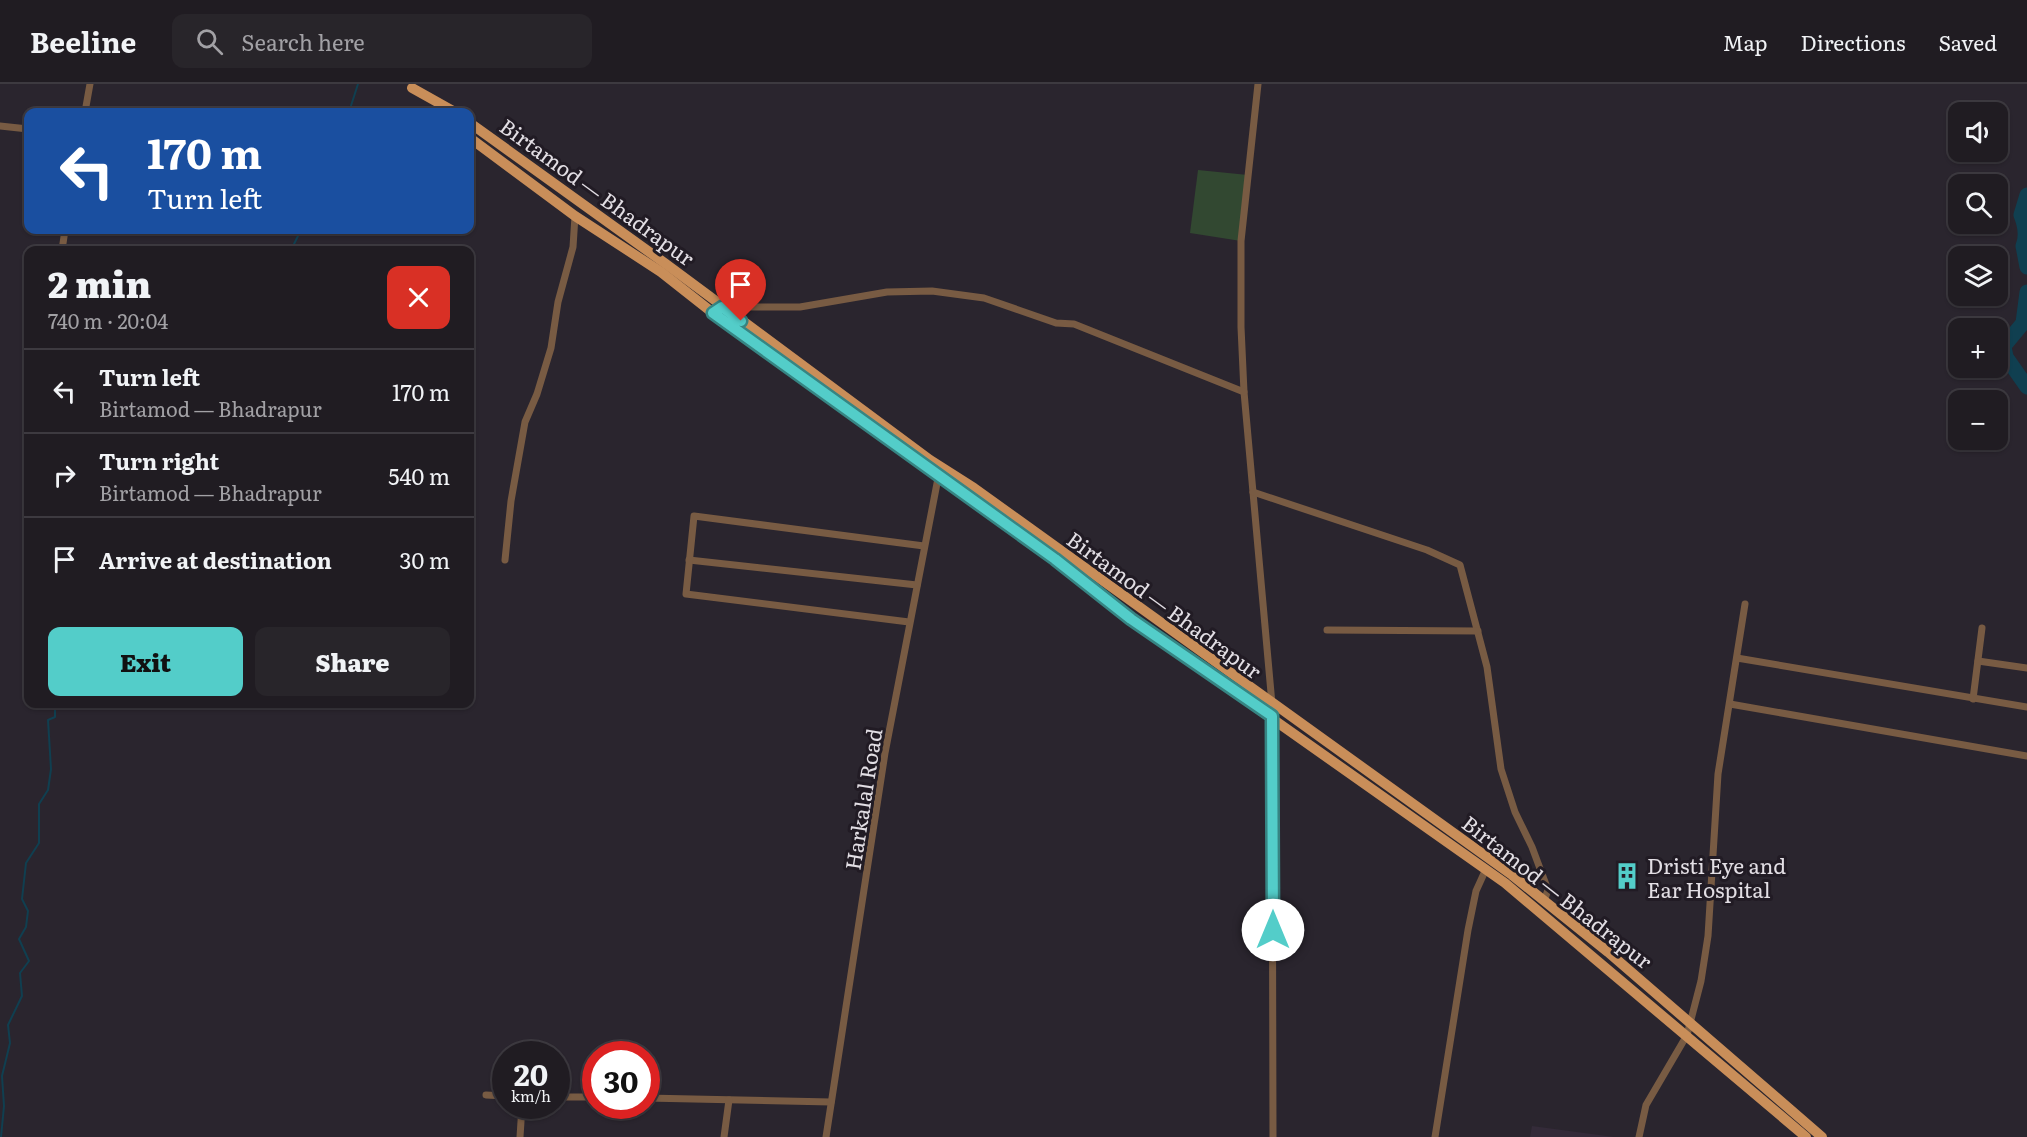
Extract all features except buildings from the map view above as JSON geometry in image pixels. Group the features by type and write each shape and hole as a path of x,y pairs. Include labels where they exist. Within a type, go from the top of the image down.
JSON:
{"main road":[{"path":"410,86 435,108"},
{"path":"410,86 448,108"},
{"name":"Birtamod — Bhadrapur","path":"474,126 717,310 1057,555 1131,619 1272,710 1512,875 1689,1022 1818,1136"},
{"name":"Birtamod — Bhadrapur","path":"474,141 575,216 717,310"},
{"name":"Birtamod — Bhadrapur","path":"1272,710 1486,869 1555,924 1806,1137"},
{"path":"1555,924 1562,915"}],"street":[{"path":"86,108 90,84"},
{"path":"1258,84 1241,241 1244,392 1272,710 1273,1137"},
{"path":"0,126 24,129"},
{"path":"505,560 511,501 525,422 551,348 558,302 573,247 575,216"},
{"path":"717,310 800,307 904,290 984,298 1056,323 1074,324 1244,392"},
{"name":"Harkalal Road","path":"826,1137 883,771 916,585 940,471"},
{"path":"1253,492 1455,562 1463,570 1488,676 1501,769 1515,812 1532,847 1548,890 1544,901"},
{"path":"909,622 686,594 694,516 924,546"},
{"path":"689,560 916,585"},
{"path":"1640,1137 1646,1106 1687,1035 1701,981 1708,936 1718,774 1745,604"},
{"path":"1973,699 1982,628"},
{"path":"1327,630 1478,631"},
{"path":"1737,658 2027,707"},
{"path":"1978,661 2027,668"},
{"path":"1730,704 2027,756"},
{"path":"1435,1137 1468,930 1476,891 1486,869"},
{"path":"486,1095 492,1095"},
{"path":"660,1098 831,1102"},
{"path":"724,1137 729,1100"},
{"path":"520,1137 521,1119"}],"shaded area":[{"path":"1532,1126 1614,1137 1530,1137"}],"green space":[{"path":"1198,170 1248,175 1241,241 1190,233"}],"waterway":[{"path":"350,108 358,84"},
{"path":"2027,195 2021,215 2025,230 2023,246 2027,267"},
{"path":"293,246 299,234"},
{"path":"2027,292 2023,323 2004,346 2006,357 2027,387"},
{"path":"1,1137 4,1106 2,1076 10,1043 8,1025 22,996 20,973 29,961 19,939 26,927 28,911 22,899 26,863 39,843 39,804 48,790 51,769 48,720 55,717 55,708"}],"place":[{"name":"Dristi Eye and Ear Hospital","path":"1627,876"}],"route":[{"path":"741,321 722,307 713,313 1055,559 1131,619 1272,716 1273,930"}]}
